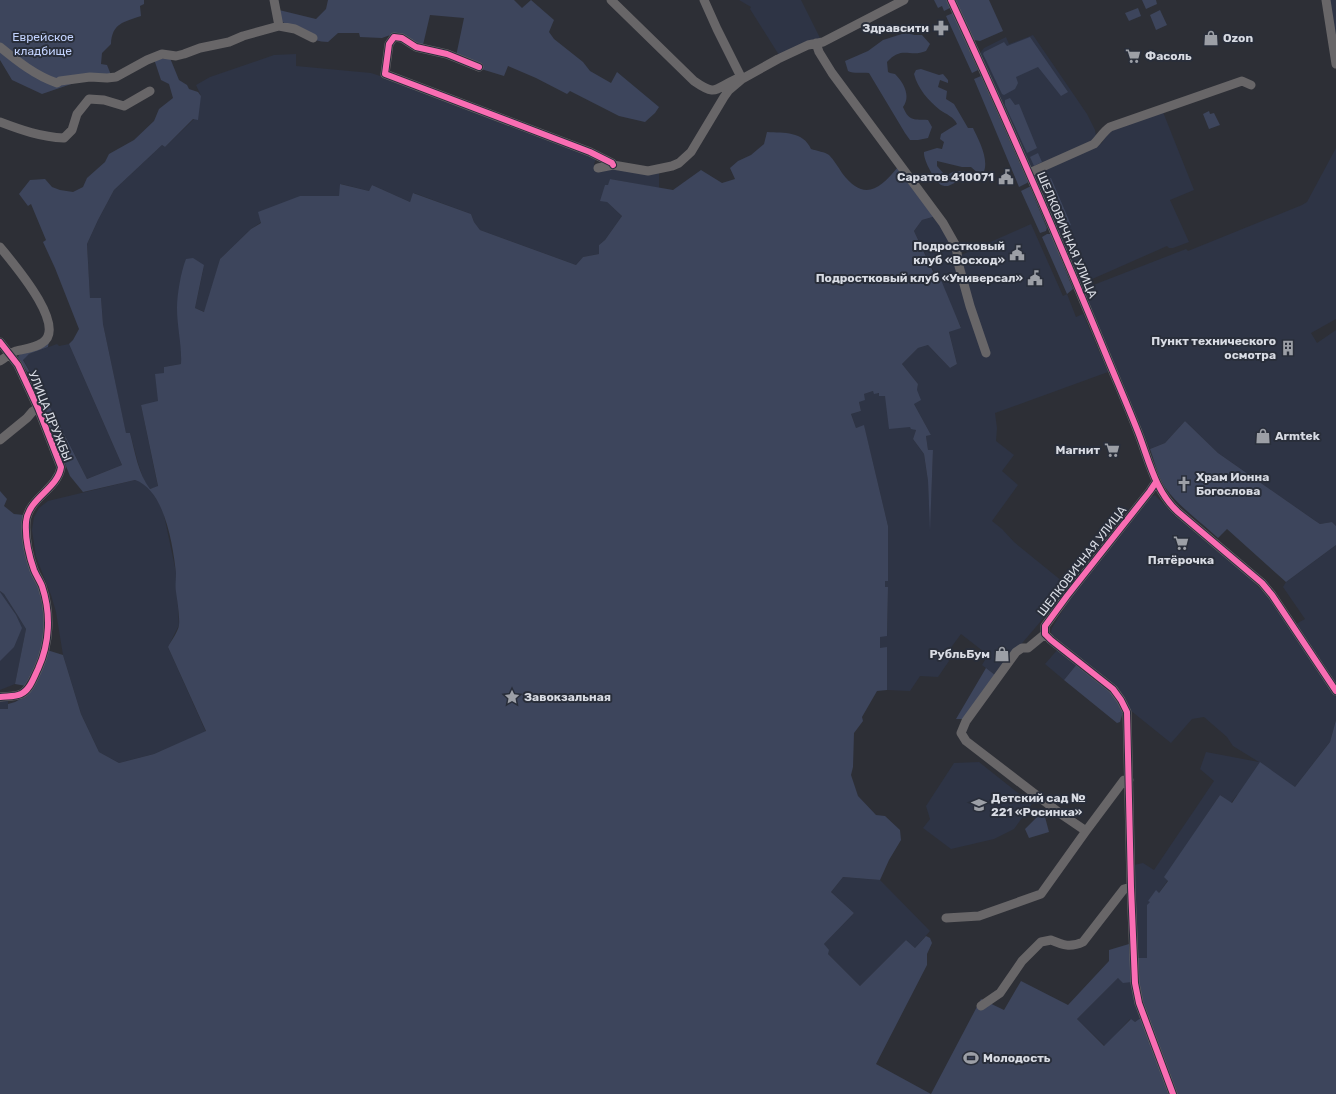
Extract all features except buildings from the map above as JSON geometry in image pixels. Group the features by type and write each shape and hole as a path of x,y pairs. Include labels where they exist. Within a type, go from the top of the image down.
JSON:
{"street":[{"path":"274,0 279,26"},
{"path":"611,0 694,81 706,90 714,91 736,79 742,79"},
{"path":"704,0 716,29 742,79"},
{"path":"598,168 614,165 648,171 679,163 691,152 729,90 742,79 808,45 823,42 904,0"},
{"name":"ШЕЛКОВИЧНАЯ УЛИЦА","path":"951,0 1029,173 1130,410 1156,482 1164,497 1174,509 1262,583 1272,595 1336,691"},
{"path":"1326,0 1336,64"},
{"path":"0,47 28,68 48,80 57,83 60,81 90,77 116,77 147,60 162,54 176,56 200,48 229,42 243,36 279,26 295,29 313,38"},
{"path":"479,67 447,54 416,47 402,38 394,37 388,44 385,74 590,152 614,165"},
{"path":"816,43 819,52 832,73 943,223 956,246 959,266 970,306 986,353"},
{"path":"1029,173 1094,144 1110,127 1242,81 1252,85"},
{"path":"0,122 24,131 49,137 64,138 72,130 77,114 89,99 104,100 124,106 150,91"},
{"path":"0,247 24,278 42,305 51,330 48,338 42,344 14,352 0,361"},
{"name":"УЛИЦА ДРУЖБЫ","path":"0,342 18,364 38,408 61,466 60,473 55,481 33,505 26,522 30,556 47,603 49,623 40,663 30,685 20,695 0,696"},
{"path":"0,440 38,408"},
{"name":"ШЕЛКОВИЧНАЯ УЛИЦА","path":"1156,482 1045,626 1045,634 1113,689 1127,712 1133,914 1132,946 1135,983 1139,1003 1173,1094"},
{"path":"1045,634 1028,648 1022,648 1016,652 966,721 961,733 966,741 1061,814 1086,831"},
{"path":"946,918 979,916 1041,894 1124,780 1129,780"},
{"path":"981,1006 1000,993 1022,961 1041,942 1051,940 1061,944 1074,946 1083,942 1124,889 1131,887"}],"shaded area":[{"path":"739,0 801,0 821,40 779,55 750,9 751,7"},
{"path":"1328,0 1336,0 1336,47"},
{"path":"1033,35 1087,114 1095,130 1096,136 1095,139 1031,169 980,53 984,48 1006,37 1009,44"},
{"path":"296,54 296,66 371,73 429,92 597,157 594,164 598,170 611,168 659,171 659,188 610,179 607,202 622,216 605,240 599,245 599,254 583,257 576,265 480,230 474,222 471,214 414,193 410,202 372,185 369,191 341,184 339,196 300,196 251,229 220,259 205,312 195,308 204,266 181,354 181,364 164,367 165,373 158,402 141,405 158,487 150,489 159,503 164,515 176,572 179,625 168,647 206,732 154,754 119,763 99,752 81,714 63,655 56,612 36,557 32,530 34,517 39,508 48,501 135,480 142,482 149,487 144,481 130,433 126,434 103,324 101,299 90,299 87,244 114,190 162,145 165,147 194,119 201,96 196,85 210,77 274,55"},
{"path":"1163,112 1194,190 1170,200 1189,242 1173,248 1169,248 1167,246 1081,284 1033,175 1102,143 1108,132"},
{"path":"1336,148 1336,319 1311,333 1317,343 1336,330 1336,526 1332,522 1320,524 1314,520 1218,453 1185,421 1165,443 1150,449 1083,289 1186,249 1188,251 1302,205 1307,202"},
{"path":"936,216 959,256 1031,224 1063,296 1067,294 1076,317 1083,314 1108,372 995,413 997,428 996,441 1014,455 1002,471 1018,485 992,521 1014,542 1068,586 1047,614 995,675 982,665 988,655 961,634 947,653 949,655 947,658 949,661 938,677 920,676 910,691 887,690 887,648 880,648 880,636 887,636 888,587 885,587 885,581 888,581 888,526 864,426 856,428 851,414 861,411 859,402 864,394 873,391 885,396 910,427 916,430 913,439 924,454 928,481 930,524 933,450 928,450 926,436 931,435 914,404 918,384 902,364 918,348 928,345 950,368 957,364 949,332 961,327 914,231 922,220"},
{"path":"57,344 59,346 69,344 122,465 87,479 55,416 23,359 29,354"},
{"path":"1155,495 1175,516 1249,577 1269,598 1336,697 1336,720 1330,742 1295,787 1237,795 1231,803 1220,795 1165,877 1168,880 1147,906 1147,958 1138,958 1134,865 1143,863 1154,870 1214,781 1200,769 1206,752 1259,762 1233,746 1227,737 1204,717 1192,719 1171,743 1130,710 1052,635 1052,628 1072,595 1151,497"},
{"path":"1336,545 1336,683 1296,624 1305,619 1283,587 1286,582"},
{"path":"0,591 4,594 26,629 15,684 0,690"},
{"path":"1058,649 1077,664 1064,680 1045,664"},
{"path":"0,699 8,699 8,709 0,709"},
{"name":"Детский сад № 221 «Росинка»","path":"979,762 1032,804 1014,829 994,839 951,849 923,828 930,819 926,806 954,763"},
{"path":"843,877 880,880 930,931 915,948 906,940 860,986 828,954 824,944 854,913 831,892"},
{"path":"1118,978 1132,982 1142,1017 1134,1023 1130,1019 1105,1046 1077,1019"}],"green space":[{"name":"Еврейское кладбище","path":"0,0 144,0 144,4 140,6 141,16 124,22 116,27 111,44 102,53 101,64 107,65 111,75 86,73 83,80 42,94 12,80 0,60"},
{"path":"328,0 514,0 522,8 531,0 554,20 549,32 554,39 583,62 590,71 611,83 617,72 659,107 645,122 619,116 570,91 567,94 508,66 504,76 455,61 464,18 430,15 423,45 393,34 382,38 360,37 359,33 338,33 328,42 315,40 303,35 281,21 279,10 316,19 326,9"},
{"path":"934,0 947,0 950,8 944,11 942,6 938,8"},
{"path":"955,0 989,0 1003,31 980,41 974,40"},
{"path":"1142,0 1156,0 1157,4 1146,9"},
{"path":"1138,8 1141,16 1129,21 1125,13"},
{"path":"1160,10 1167,25 1156,30 1150,15"},
{"path":"953,13 978,70 972,73 946,16"},
{"path":"905,33 922,35 930,44 926,51 920,53 897,54 887,62 888,72 895,74 904,85 906,98 903,107 905,112 913,119 928,120 932,127 928,138 918,140 910,140 869,73 855,73 848,71 845,61 868,51 883,40"},
{"path":"1030,37 1068,92 1061,96 1038,67 1016,77 1018,83 1015,89 1004,95 1002,94 983,54 984,52 1004,42 1007,46"},
{"path":"170,58 179,80 187,85 189,89 198,92 201,96 198,120 193,119 165,147 162,145 114,190 87,244 90,298 101,298 103,324 126,433 130,433 140,469 150,489 158,486 141,405 158,401 155,374 164,373 164,367 181,364 177,303 181,276 186,259 193,258 204,265 195,308 204,312 220,259 251,229 261,223 258,212 300,196 339,196 340,184 369,191 372,185 410,202 413,193 471,214 474,222 480,230 576,265 583,257 599,254 599,245 605,240 622,216 607,202 600,201 605,185 608,185 610,179 673,190 701,170 722,183 735,179 730,168 738,161 751,155 764,144 767,132 786,133 798,136 808,143 811,149 829,155 850,182 857,188 864,190 871,190 878,187 898,167 936,216 922,220 914,231 936,278 941,280 961,328 949,332 957,364 950,368 928,345 918,348 902,364 918,384 917,390 921,400 914,404 931,435 926,436 928,450 933,450 930,531 928,481 924,454 913,439 916,430 911,429 910,427 889,429 885,396 879,396 879,393 874,394 873,391 864,394 865,400 859,402 861,411 851,414 856,428 864,425 888,526 888,581 885,581 885,587 888,587 887,636 880,637 880,648 887,647 887,690 877,691 862,717 863,721 854,733 853,767 851,775 858,796 876,815 885,816 900,830 901,840 889,860 880,880 843,877 831,892 854,913 824,944 829,950 828,954 860,986 906,940 915,948 926,936 930,938 932,943 927,954 927,965 876,1064 931,1094 0,1094 0,709 8,709 8,704 24,697 47,650 63,655 81,714 99,752 119,763 154,754 206,731 168,647 179,625 176,573 170,534 166,520 154,495 145,486 135,480 83,492 70,476 29,375 18,357 19,355 49,340 48,347 29,354 23,360 55,416 87,479 122,465 69,344 79,329 43,242 46,240 31,204 28,206 19,194 30,180 45,179 52,187 73,192 83,187 87,178 105,162 109,154 134,140 154,121 159,109 173,98 169,84 161,80 154,59"},
{"path":"921,69 939,75 943,74 948,80 948,83 940,80 938,87 947,91 946,99 954,104 968,128 973,128 981,145 984,157 985,169 983,174 979,174 971,167 962,167 937,161 937,166 944,174 947,175 955,171 965,171 965,175 961,180 948,186 944,186 939,183 927,165 924,152 937,148 942,149 944,142 940,139 941,134 957,124 952,118 931,102 924,94 914,74 916,70"},
{"path":"981,76 1028,182 1019,187 974,79"},
{"path":"1010,98 1015,105 1019,104 1037,148 1027,153 1005,105 1005,100"},
{"path":"1209,111 1210,114 1214,113 1220,125 1209,129 1203,114"},
{"path":"1038,153 1042,162 1034,166 1030,157"},
{"path":"1045,171 1048,179 1051,178 1071,225 1060,230 1037,175"},
{"path":"1029,187 1047,228 1046,231 1040,233 1021,191"},
{"path":"1047,234 1051,234 1073,289 1067,294 1042,237"},
{"path":"1185,421 1218,453 1314,520 1320,524 1332,522 1336,526 1336,545 1286,582 1227,529 1218,538 1181,505 1168,491 1159,475 1150,449 1165,443"},
{"path":"0,491 7,499 4,506 14,514 24,515 46,624 39,662 26,686 15,684 26,629 4,594 0,591"},
{"path":"0,592 16,615 22,628 14,647 0,661"},
{"path":"1077,664 1112,693 1123,712 1120,722 1117,723 1064,680"},
{"path":"986,668 995,675 963,719 956,719"},
{"path":"1336,720 1336,1094 931,1094 981,999 1004,1010 1021,981 1068,1005 1109,961 1109,950 1129,944 1138,958 1147,958 1147,905 1150,902 1148,901 1156,890 1159,893 1168,881 1164,877 1220,795 1232,803 1260,762 1295,787 1330,742","holes":["1118,978 1123,983 1132,982 1142,1017 1135,1022 1131,1019 1104,1046 1077,1019"]},
{"path":"1037,817 1045,817 1049,832 1029,838 1025,829"}],"cycle path":[{"path":"951,0 1052,226 1138,432 1158,485 1170,504 1178,512 1262,583 1272,595 1336,691"},
{"path":"479,67 447,54 416,47 402,38 394,37 389,44 385,74 590,152 612,163 613,165"},
{"path":"0,342 18,365 38,408 61,467 55,482 32,506 26,522 30,559 42,586 47,607 48,628 45,649 38,669 27,690 19,695 0,697"},
{"path":"1156,482 1045,626 1045,634 1113,689 1127,712 1135,983 1139,1003 1173,1094"}],"place":[{"name":"Здравсити","path":"941,28"},
{"name":"Ozon","path":"1211,38"},
{"name":"Фасоль","path":"1133,56"},
{"name":"Саратов 410071","path":"1006,177"},
{"name":"Подростковый клуб «Восход»","path":"1017,253"},
{"name":"Подростковый клуб «Универсал»","path":"1035,278"},
{"name":"Пункт технического осмотра","path":"1288,348"},
{"name":"Armtek","path":"1263,436"},
{"name":"Магнит","path":"1112,450"},
{"name":"Храм Ионна Богослова","path":"1184,484"},
{"name":"Пятёрочка","path":"1181,543"},
{"name":"РубльБум","path":"1002,654"},
{"name":"Завокзальная","path":"512,697"},
{"name":"Детский сад № 221 «Росинка»","path":"979,805"},
{"name":"Молодость","path":"971,1058"}]}
